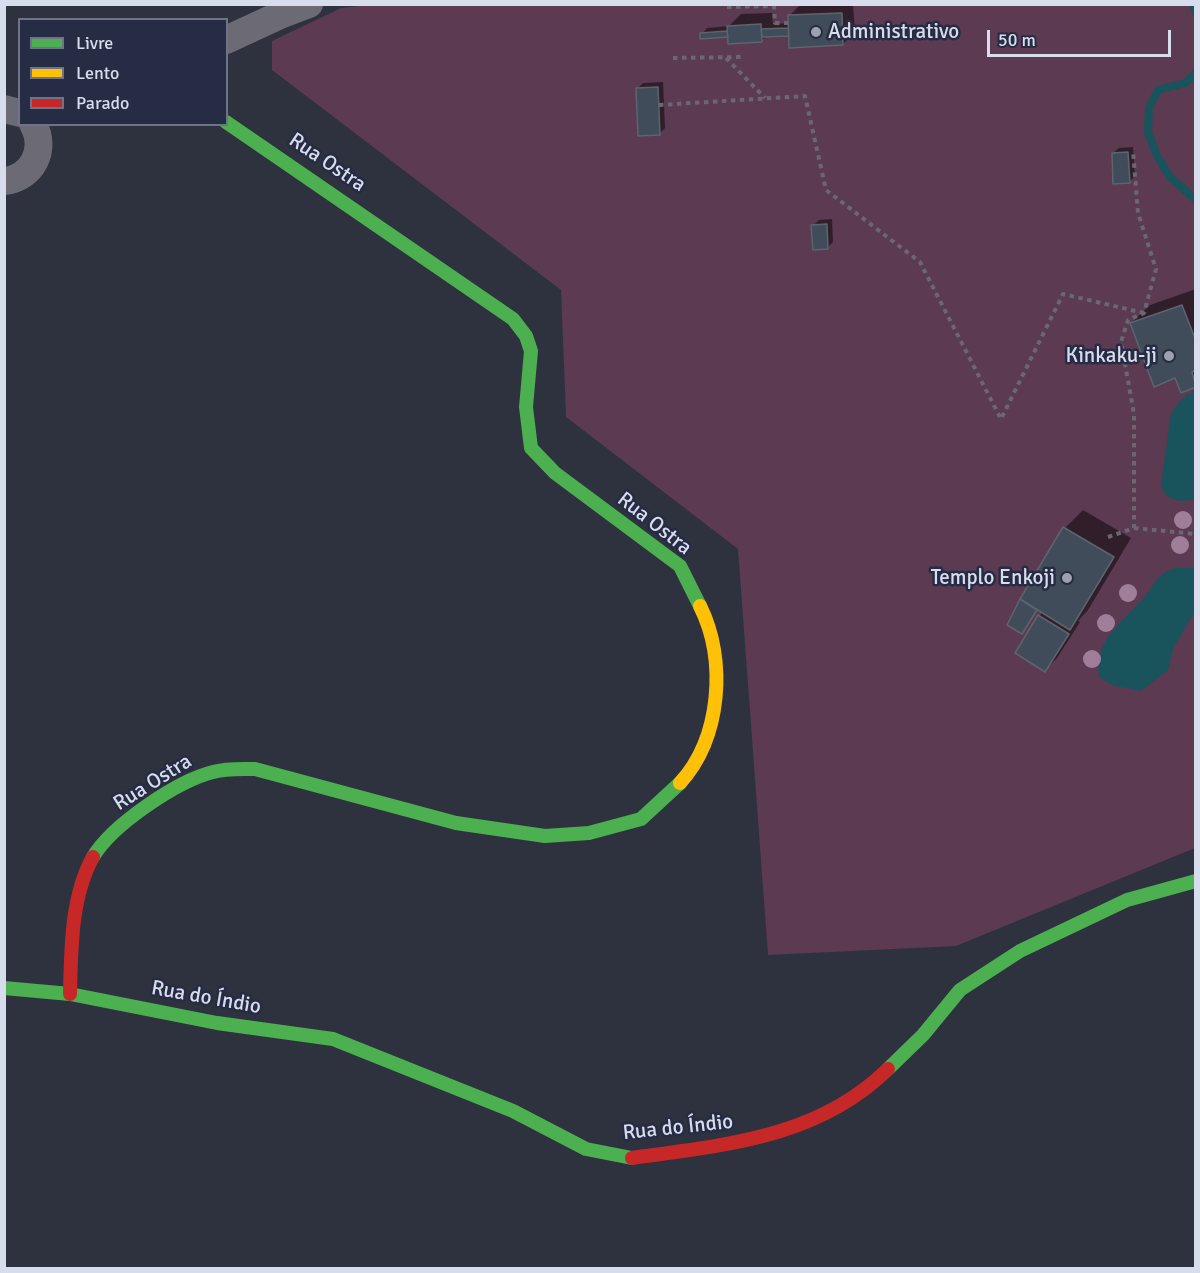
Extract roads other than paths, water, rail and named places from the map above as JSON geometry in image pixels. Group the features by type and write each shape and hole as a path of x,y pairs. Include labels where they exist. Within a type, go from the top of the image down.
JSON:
{"street":[{"path":"228,39 279,15 309,4"},
{"path":"4,109 18,115"},
{"name":"Rua Ostra","path":"70,994 71,944 91,861 101,844 137,813 199,775 226,768 255,770 456,823 546,836 589,833 641,819 682,781 699,756 712,721 717,684 710,632 696,596 680,566 555,473 531,448 526,407 531,351 526,336 513,319 228,123"},
{"path":"4,180 23,175 32,166 39,144 36,126"},
{"name":"Rua do Índio","path":"4,988 70,994 217,1023 333,1039 513,1111 586,1149 626,1159 748,1142 825,1115 868,1089 923,1035 960,990 1020,951 1127,900 1196,881"}],"water":[{"path":"1195,390 1195,500 1180,501 1167,497 1161,486 1171,413 1181,400"},
{"path":"1176,568 1195,568 1195,611 1173,649 1168,670 1141,691 1112,685 1099,677 1101,652 1111,633 1161,576"}],"waterway":[{"path":"1193,4 1196,13"},
{"path":"1196,73 1185,83 1158,90 1149,108 1148,132 1157,156 1170,177 1196,200"}],"place":[{"name":"Administrativo","path":"816,32"},
{"name":"Kinkaku-ji","path":"1169,356"},
{"name":"Templo Enkoji","path":"1067,578"}]}
